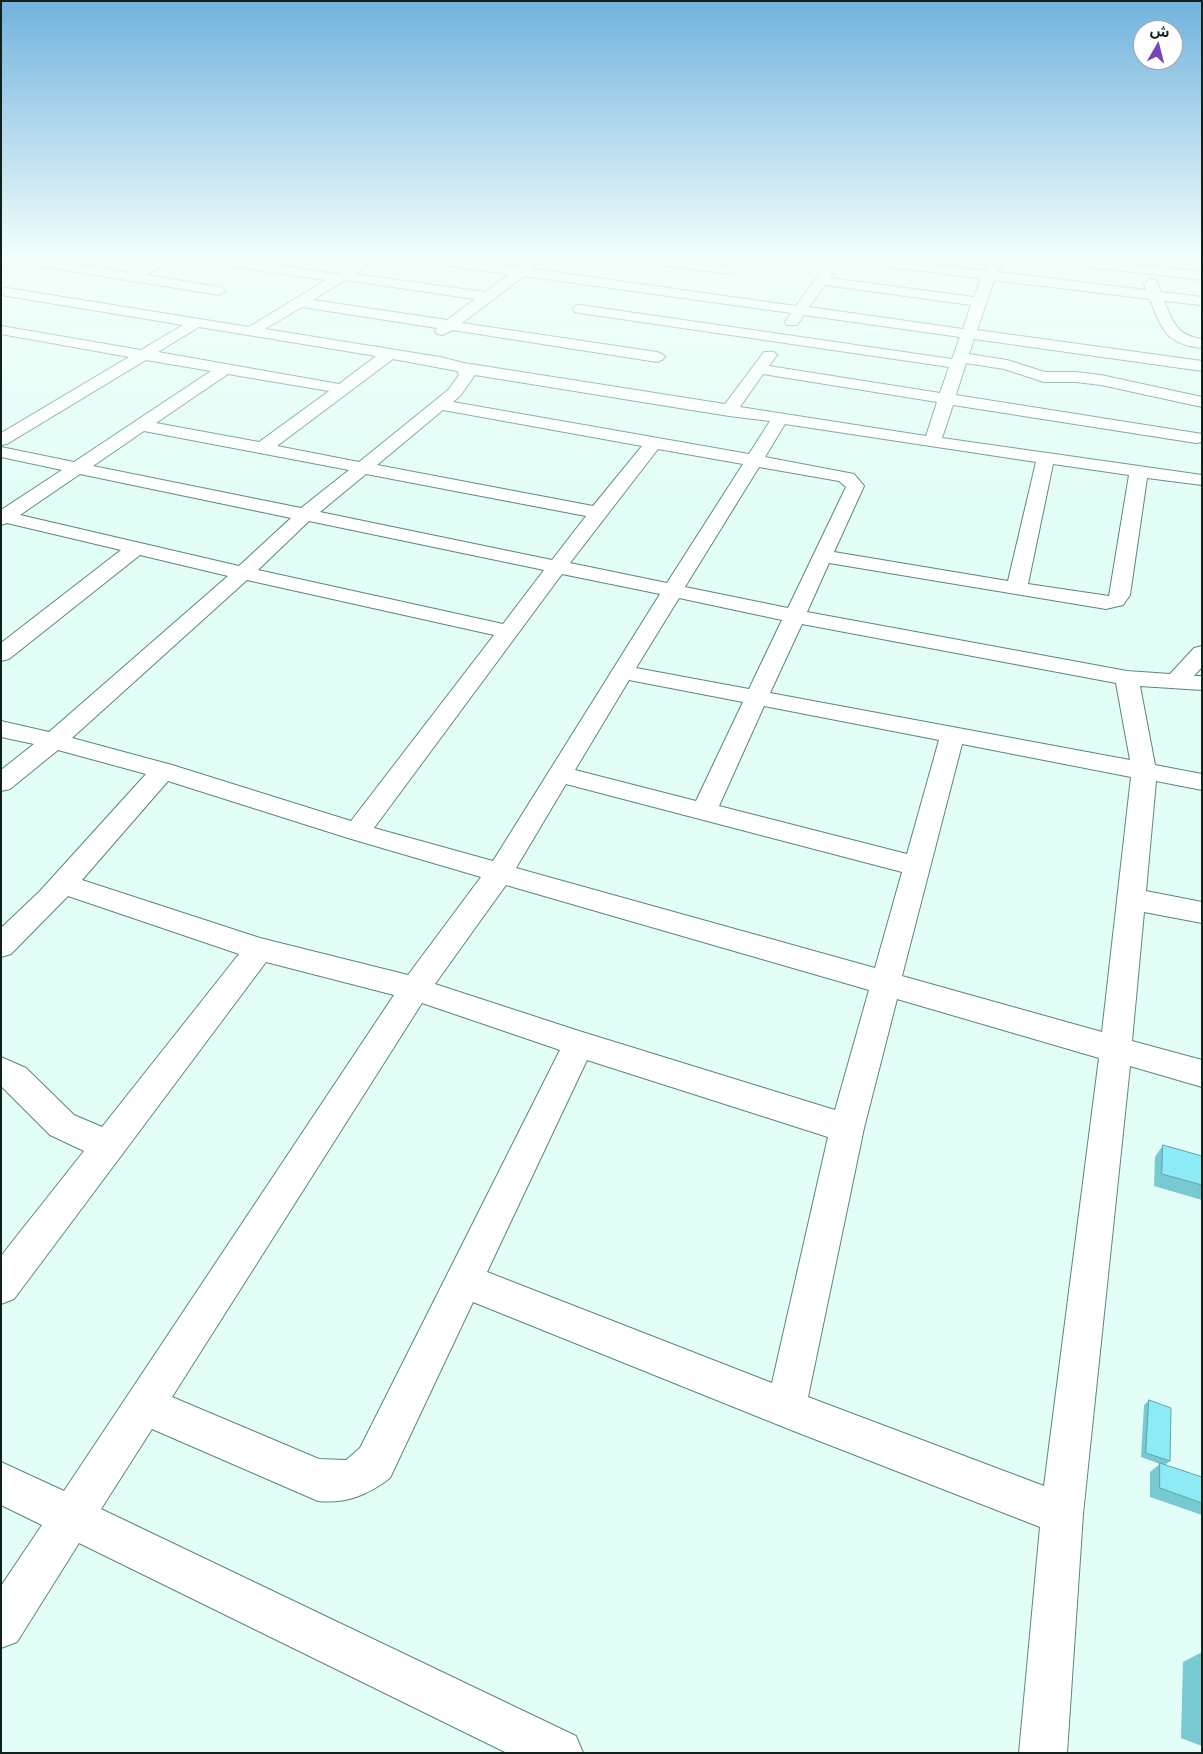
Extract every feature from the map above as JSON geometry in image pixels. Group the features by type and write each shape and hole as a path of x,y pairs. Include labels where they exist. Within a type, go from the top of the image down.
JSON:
{"street":[{"path":"57,340 342,389"},
{"path":"1,440 144,355 163,340"},
{"path":"304,340 440,362 463,368 729,411 1139,472 1194,462"},
{"path":"406,357 430,340"},
{"path":"536,340 657,357"},
{"path":"645,369 672,340"},
{"path":"729,411 779,340"},
{"path":"787,340 959,361 1008,365 1044,377 1076,377 1101,380 1145,410 1194,462"},
{"path":"932,442 966,340"},
{"path":"1010,340 1202,366"},
{"path":"1183,340 1202,344"},
{"path":"1066,418 1083,350"},
{"path":"263,448 388,354"},
{"path":"1,783 54,741 243,573 305,514 454,393 467,375 463,368"},
{"path":"758,369 1066,418 1202,402"},
{"path":"3,518 223,370"},
{"path":"619,392 632,381"},
{"path":"440,405 841,476 848,478 855,486 704,811"},
{"path":"1194,462 1202,412"},
{"path":"1,1626 70,1517 415,990 500,872 780,419"},
{"path":"142,425 598,513"},
{"path":"357,832 507,632 654,442"},
{"path":"1,452 795,616 1127,678 1202,683"},
{"path":"1017,587 1046,458"},
{"path":"823,556 1106,603 1116,601 1120,595 1139,472"},
{"path":"3,518 507,632"},
{"path":"7,643 137,547"},
{"path":"1175,682 1202,652"},
{"path":"622,672 1202,782"},
{"path":"1043,1753 1062,1514 1116,1049 1144,771 1127,678"},
{"path":"1,729 54,741 163,771 357,832 1202,1074"},
{"path":"786,1408 847,1128 952,735"},
{"path":"1,946 62,884 163,771"},
{"path":"559,774 916,866"},
{"path":"62,884 259,949 415,990 579,1044 847,1128"},
{"path":"1132,899 1202,913"},
{"path":"1,1286 259,949"},
{"path":"144,1405 318,1480 339,1483 359,1477 375,1463 579,1044"},
{"path":"1,1070 15,1078 62,1125 109,1146"},
{"path":"463,1280 786,1408 1062,1514"},
{"path":"1,1483 559,1753"}],"building":[{"path":"1163,1145 1202,1156 1202,1185 1162,1174"},
{"path":"1149,1400 1171,1408 1170,1461 1146,1453"},
{"path":"1160,1463 1202,1477 1202,1503 1160,1488"}]}
